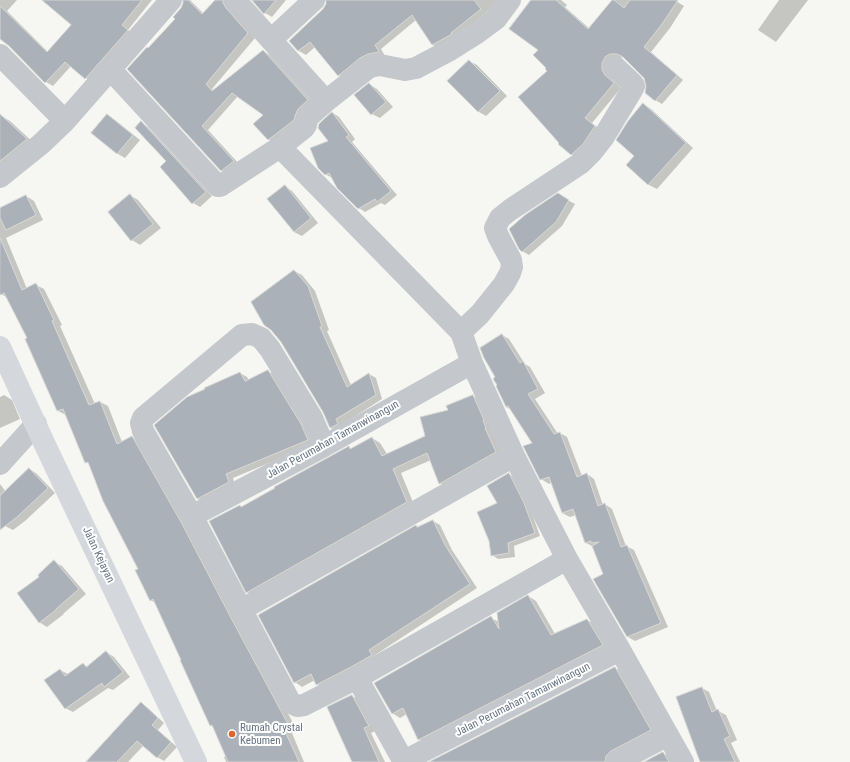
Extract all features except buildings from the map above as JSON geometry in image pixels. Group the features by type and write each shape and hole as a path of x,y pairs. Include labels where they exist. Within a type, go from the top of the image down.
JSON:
{"main road":[{"name":"Jalan Kejayan","path":"0,347 196,762"}],"street":[{"path":"0,178 41,144 65,121 171,0"},
{"path":"235,0 326,101"},
{"path":"271,40 314,0"},
{"path":"110,69 218,186 280,147 304,128 307,118 368,68 380,65 412,70 464,42 496,19 510,0"},
{"path":"0,55 65,121"},
{"path":"461,332 480,314 504,284 510,273 512,267 511,260 495,228 500,218 580,163 592,152 603,138 632,90 634,86 633,84 614,66"},
{"path":"280,147 461,332 472,363 514,456 567,559 683,762"},
{"path":"324,446 312,418 270,349 261,338 252,334 242,335 143,418 141,423 143,431 192,516 290,702 297,706 304,705 357,678 567,559"},
{"name":"Jalan Perumahan Tamanwinangun","path":"192,516 324,446 472,363"},
{"path":"0,464 36,424"},
{"path":"241,610 514,456"},
{"name":"Jalan Perumahan Tamanwinangun","path":"357,678 404,761 620,650"},
{"path":"617,762 668,735"}],"place":[{"name":"Rumah Crystal Kebumen","path":"232,734"}]}
